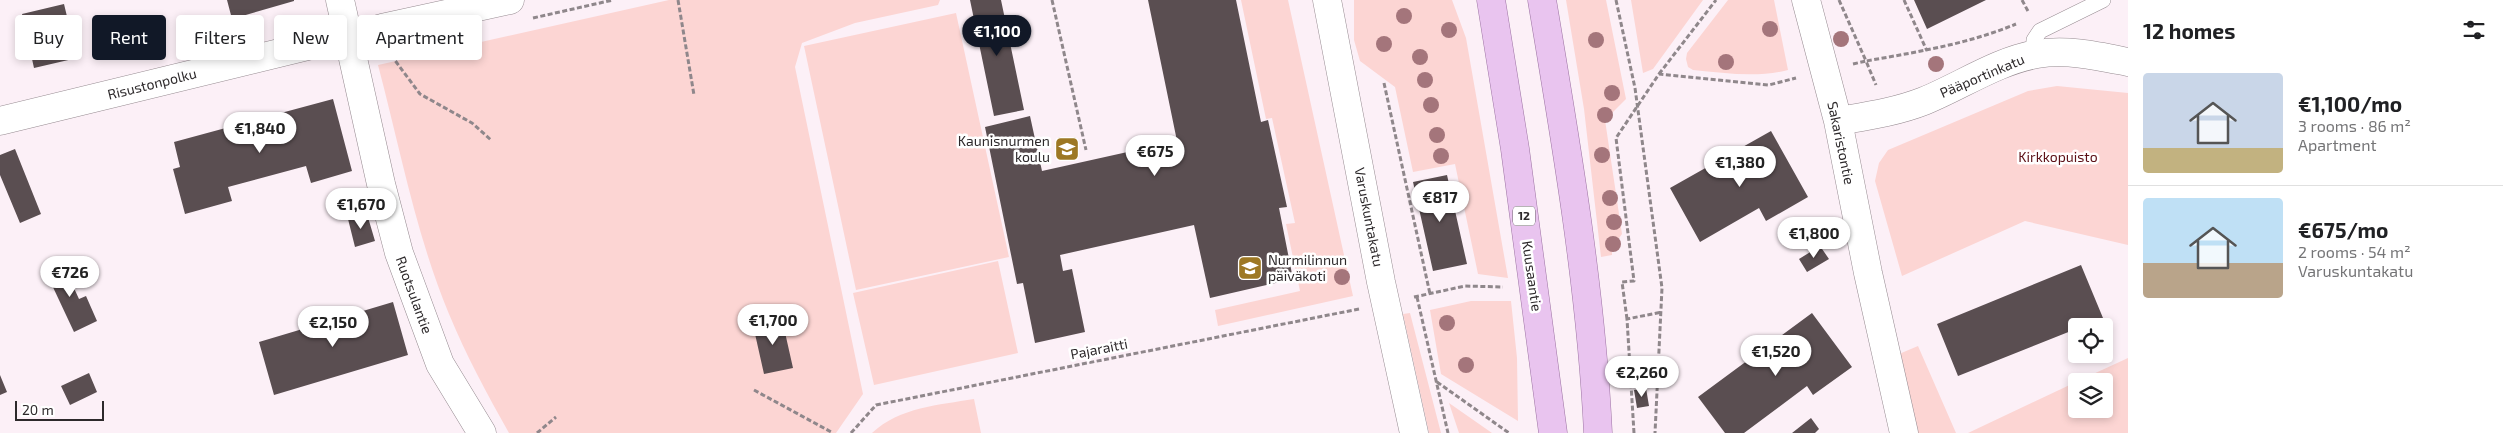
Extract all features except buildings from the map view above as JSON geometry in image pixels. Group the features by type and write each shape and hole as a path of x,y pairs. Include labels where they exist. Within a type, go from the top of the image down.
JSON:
{"main road":[{"name":"Kuusaantie","path":"1491,0 1515,149 1553,433"},
{"path":"1542,0 1566,146 1588,318 1598,433"}],"street":[{"name":"Ruotsulantie","path":"340,0 381,184 399,253 440,364 482,433"},
{"name":"Risustonpolku","path":"0,121 348,36 510,0"},
{"name":"Varuskuntakatu","path":"1326,0 1414,433"},
{"name":"Sakaristontie","path":"1806,0 1838,121 1868,273 1904,433"},
{"name":"Pääportinkatu","path":"1838,121 1880,114 1923,101 2004,64 2033,55 2061,52 2082,53 2128,62"}],"lane":[{"path":"2033,55 2034,40 2040,31 2103,0"}],"path":[{"path":"678,0 694,95"},
{"path":"1052,0 1086,150"},
{"path":"1616,0 1637,108 1662,288 1662,312 1656,365 1655,433"},
{"path":"1634,433 1627,319 1622,282 1634,281 1616,138 1659,74 1716,0"},
{"path":"1839,0 1878,90"},
{"path":"1904,0 1927,51"},
{"path":"2022,0 2031,18"},
{"path":"1848,65 1927,51 1992,34 2023,21"},
{"path":"395,60 420,94 472,123 491,140"},
{"path":"1659,74 1769,85 1798,78"},
{"path":"1384,83 1430,294"},
{"path":"1448,433 1417,296 1465,286 1503,287"},
{"name":"Pajaraitti","path":"852,433 876,405 1363,308"},
{"path":"1627,319 1662,312"},
{"path":"1437,382 1509,433"},
{"path":"754,390 832,433"},
{"path":"537,433 556,417"}],"green space":[{"path":"669,0 940,0 938,5 855,23 802,43 795,67 863,394 836,433 509,433 470,359 437,284 409,191 378,65 400,60 482,60 482,42"},
{"path":"1241,0 1288,0 1353,296 1218,326 1215,310 1300,291 1286,224 1295,223 1272,118 1266,119"},
{"path":"1354,0 1452,0 1466,38 1508,278 1478,274 1455,164 1413,172 1395,87 1360,61 1354,40"},
{"path":"1566,0 1606,0 1626,99 1605,120 1622,234 1612,248 1612,255 1601,257 1584,109"},
{"path":"1631,0 1703,0 1653,69 1643,73"},
{"path":"1728,0 1774,0 1788,70 1765,74 1741,74 1693,70 1688,67 1687,53"},
{"path":"956,13 1009,257 856,290 804,46"},
{"name":"Kirkkopuisto","path":"2057,86 2128,93 2128,245 2025,221 1902,276 1875,181 1879,163 1888,150 2028,91"},
{"path":"998,261 1018,353 874,385 853,293"},
{"path":"1471,301 1511,301 1517,358 1518,421 1441,374 1430,310"},
{"path":"1410,313 1441,433 1429,433 1403,314"},
{"path":"1918,346 1956,433 1918,433 1899,354"},
{"path":"2128,358 2128,433 1968,433 2068,386 2068,418 2113,418 2113,373 2095,373"},
{"path":"974,399 981,433 872,433 883,424 907,412"},
{"path":"1449,403 1492,433 1459,433"}],"place":[{"name":"Kaunisnurmen koulu","path":"1067,149"},
{"name":"Nurmilinnun päiväkoti","path":"1250,268"}]}
